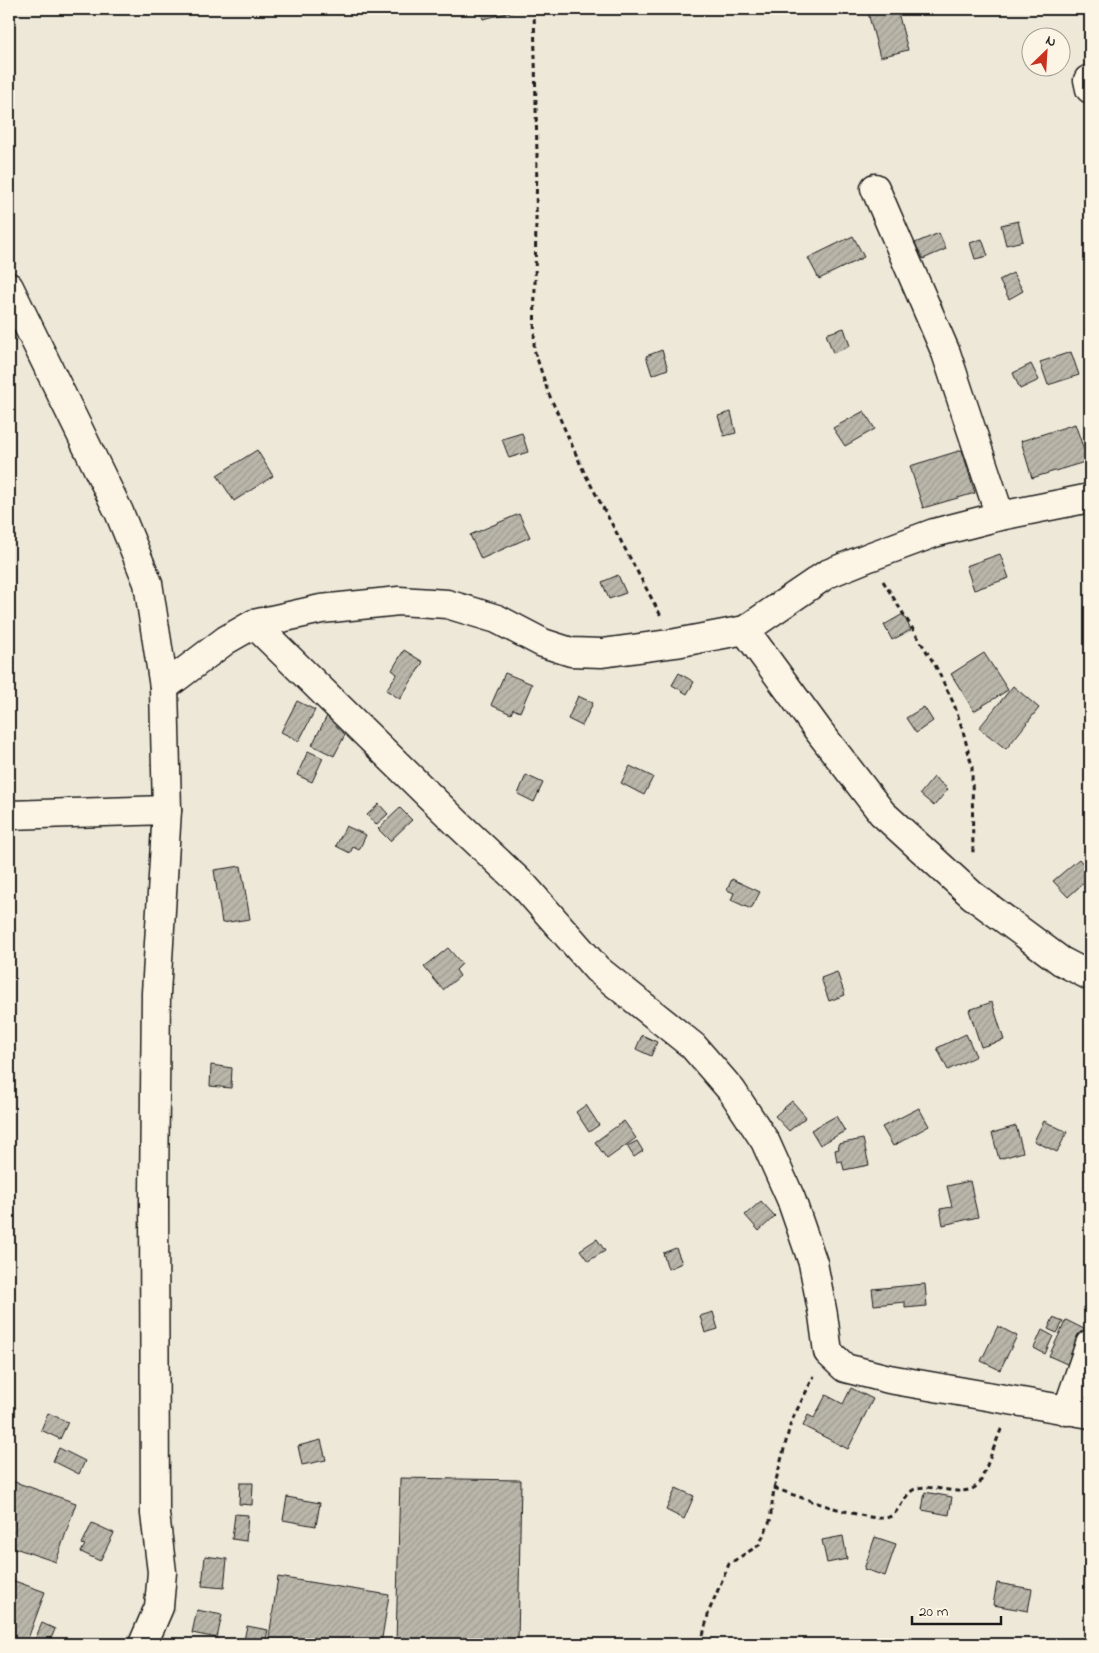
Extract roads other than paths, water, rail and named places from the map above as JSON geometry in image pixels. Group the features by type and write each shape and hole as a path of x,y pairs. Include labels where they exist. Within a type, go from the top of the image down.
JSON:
{"street":[{"path":"875,188 946,353 1000,516"},
{"path":"9,286 119,512 148,583 164,687 167,810 156,993 154,1195 156,1514 162,1572 159,1607 142,1644"},
{"path":"164,687 226,640 254,624 321,610 400,601 447,604 497,619 543,643 571,652 602,653 745,630 827,574 869,556 934,533 1000,516 1090,498"},
{"path":"254,624 525,887 598,969 693,1046 732,1091 765,1141 791,1198 813,1263 828,1352 845,1368 889,1379 1079,1412 1090,1344"},
{"path":"745,630 882,813 972,895 1061,961 1090,976"},
{"path":"9,815 167,810"}]}
